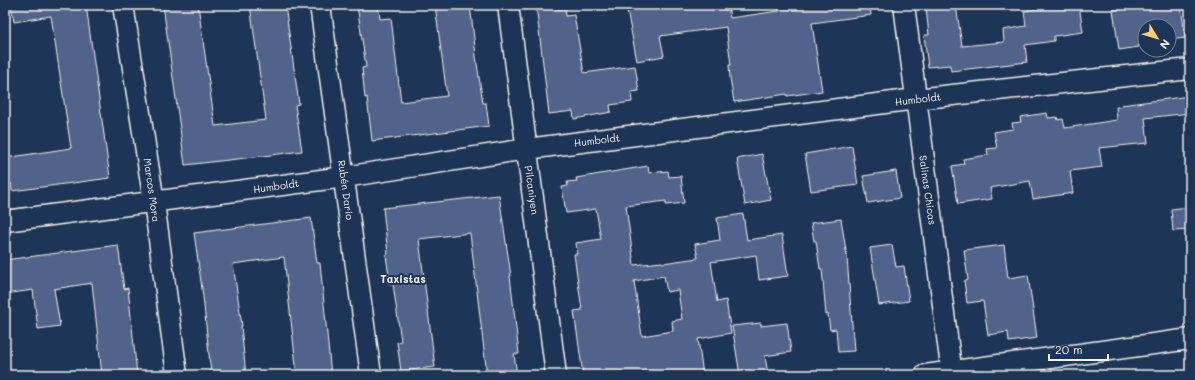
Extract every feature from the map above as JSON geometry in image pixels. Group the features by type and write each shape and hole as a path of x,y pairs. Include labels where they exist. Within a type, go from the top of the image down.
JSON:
{"street":[{"name":"Marcos Mora","path":"124,5 154,202 177,375"},
{"name":"Rubén Darío","path":"320,5 371,375"},
{"name":"Pilcaniyen","path":"508,5 556,375"},
{"name":"Salinas Chicas","path":"904,5 952,373"},
{"name":"Humboldt","path":"5,221 344,176 527,149 916,99 1190,69"},
{"path":"925,375 952,373 1190,339"}],"building":[{"path":"11,5 86,5 110,178 12,191 11,183 5,183 5,158 71,148 51,16 14,22"},
{"path":"163,5 198,5 215,126 266,120 250,5 285,5 299,104 295,105 302,151 185,165"},
{"path":"357,5 378,5 380,19 391,18 401,102 447,96 435,5 470,5 483,103 486,103 489,126 372,141 367,97 365,98 362,68 366,67"},
{"path":"536,5 558,5 558,9 565,8 566,16 574,15 584,73 635,66 639,91 631,92 632,102 610,105 611,112 574,119 573,111 549,114"},
{"path":"626,5 728,5 730,18 779,11 778,5 870,5 871,15 812,23 822,91 787,96 787,94 734,102 730,78 729,65 731,65 726,27 660,36 664,56 637,61"},
{"path":"956,5 962,46 1004,42 1003,30 1026,26 1024,11 1053,7 1053,5 1079,5 1083,32 1054,36 1054,41 1025,45 1027,62 951,71 950,65 928,67 924,35 929,35 926,8"},
{"path":"1147,5 1181,5 1185,38 1177,39 1177,18 1137,18 1137,47 1119,50 1113,10"},
{"path":"1190,96 1190,113 1145,118 1148,143 1099,148 1102,167 1070,171 1073,193 1033,199 1030,181 990,188 992,199 958,204 952,166 964,164 963,159 988,155 987,149 997,148 994,132 1013,129 1012,123 1021,122 1020,117 1047,113 1048,118 1057,117 1058,120 1063,119 1065,128 1117,120 1116,107 1121,107 1121,105"},
{"path":"852,146 858,185 811,191 805,154"},
{"path":"762,154 771,200 745,205 737,159"},
{"path":"648,166 649,173 668,171 669,177 681,176 684,203 666,205 666,201 626,206 634,265 698,258 695,244 720,240 717,218 743,214 747,240 782,235 788,276 759,280 756,255 711,262 717,302 726,300 731,333 698,339 703,375 583,375 574,311 582,310 574,254 577,254 576,243 601,239 596,209 566,213 562,187 568,186 567,182 577,181 576,178","holes":["664,276 667,292 678,290 682,319 672,321 673,331 642,336 634,281"]},
{"path":"896,171 900,198 868,203 863,176"},
{"path":"499,195 511,276 519,354 514,354 517,375 487,375 470,233 419,239 435,367 401,371 397,342 401,341 393,284 390,284 386,255 388,254 383,208"},
{"path":"1190,207 1190,230 1173,231 1171,209"},
{"path":"311,218 317,263 320,263 331,375 297,375 284,257 233,264 242,326 246,375 211,374 203,296 194,233"},
{"path":"841,219 847,257 854,351 838,352 836,329 830,330 828,314 826,315 822,269 820,269 816,241 814,241 811,223"},
{"path":"118,245 124,289 128,288 137,375 102,375 92,283 54,289 60,326 38,329 33,290 5,294 5,260"},
{"path":"892,245 896,267 904,266 909,301 879,305 870,248"},
{"path":"1004,245 1008,278 1028,275 1037,338 1009,342 1008,332 988,335 983,301 967,303 964,281 968,280 964,250"},
{"path":"761,323 761,326 787,323 791,352 765,356 768,375 740,375 732,326"}],"district":[{"name":"Taxistas","path":"403,279"}]}
